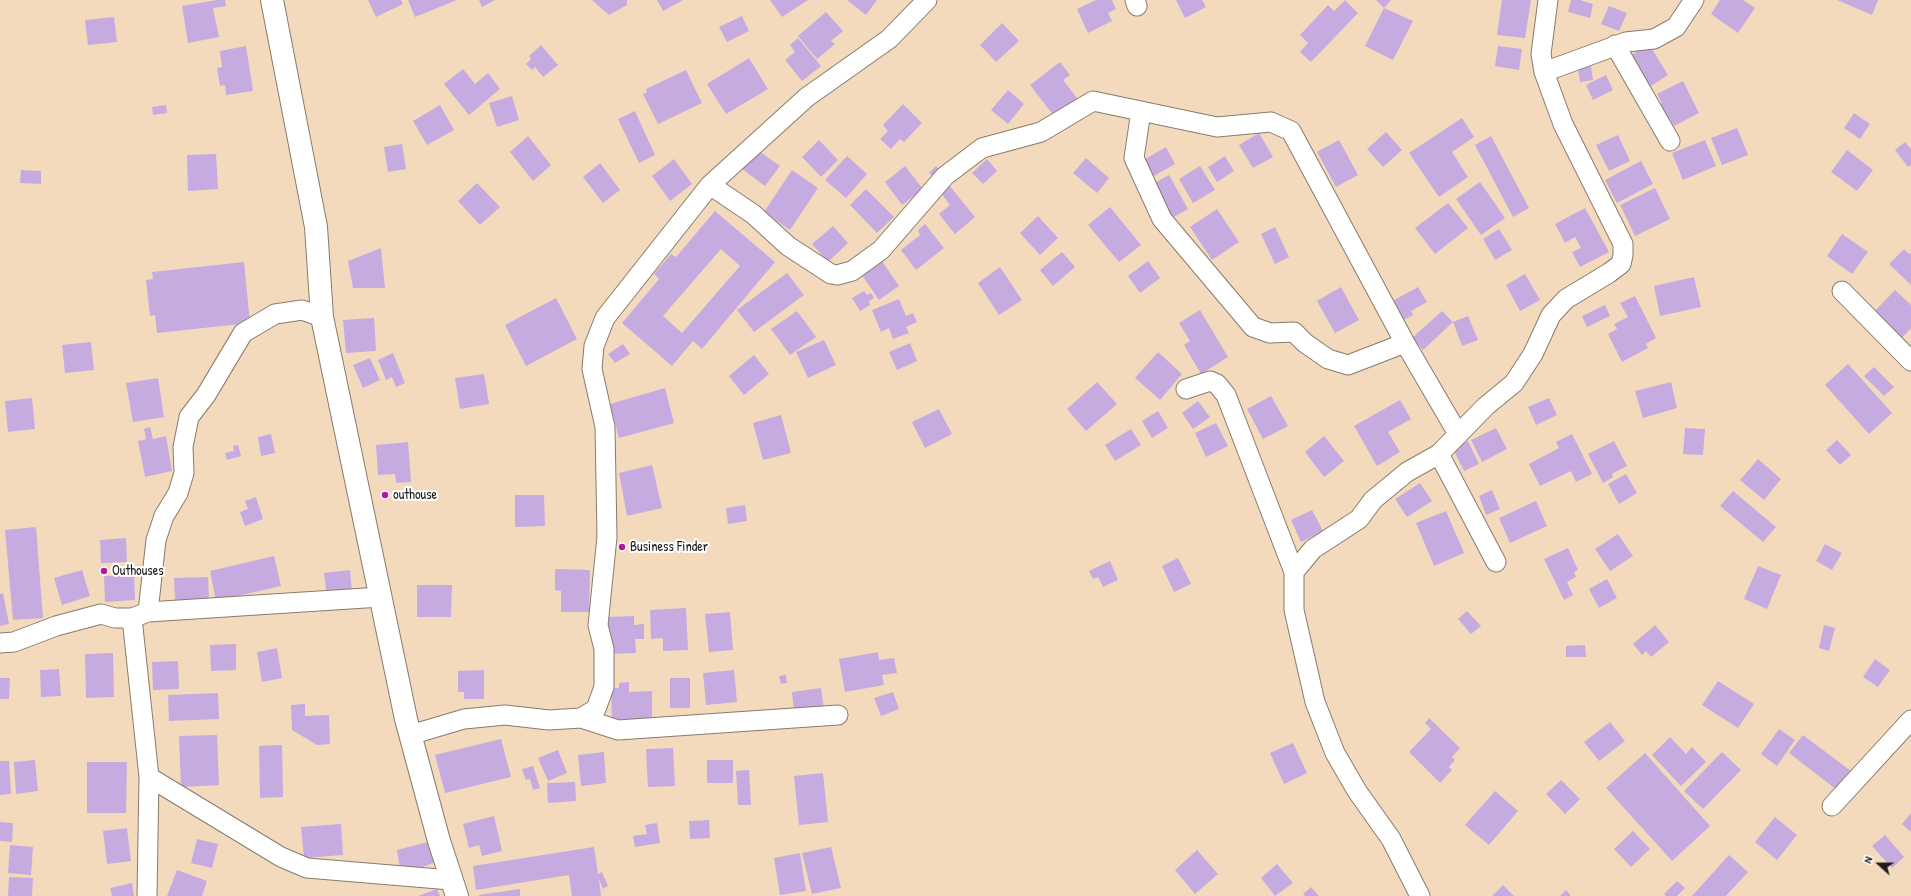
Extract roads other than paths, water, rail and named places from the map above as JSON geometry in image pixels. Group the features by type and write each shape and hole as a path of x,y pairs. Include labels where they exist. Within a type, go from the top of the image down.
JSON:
{"street":[{"path":"581,718 596,708 604,687 604,649 598,625 607,537 605,427 592,369 594,346 605,318 710,186 807,97 889,39 927,0"},
{"path":"1294,572 1313,548 1359,519 1374,500 1407,472 1439,454 1486,406 1514,383 1533,354 1551,315 1566,299 1621,264 1623,244 1563,124 1544,72 1541,54 1548,0"},
{"path":"1544,72 1592,56 1615,45 1626,42 1654,39 1667,33 1676,26 1694,0"},
{"path":"149,777 281,857 307,868 454,888 410,735 322,317 316,227 276,2"},
{"path":"1615,45 1670,141"},
{"path":"710,186 753,214 788,246 831,274 837,275 852,271 881,250 945,176 982,148 1041,132 1093,101 1217,127 1271,122 1291,131 1405,343 1458,434"},
{"path":"1141,111 1134,158 1162,219 1253,327 1270,333 1294,332 1305,343 1328,359 1348,365 1405,343"},
{"path":"1842,291 1911,361"},
{"path":"147,896 149,777 140,615 156,540 164,516 178,493 184,473 182,447 189,417 206,395 243,333 275,314 302,310 322,317"},
{"path":"1186,389 1210,381 1217,384 1226,395 1294,572 1295,618 1315,702 1335,753 1357,791 1391,839 1420,896"},
{"path":"1439,454 1496,562"},
{"path":"0,643 14,642 56,626 101,614 115,618 380,597"},
{"path":"410,735 471,718 505,716 549,720 581,718 618,730 838,715"},
{"path":"1832,806 1911,720"}],"place":[{"name":"outhouse","path":"385,495"},
{"name":"Business Finder","path":"622,547"},
{"name":"Outhouses","path":"104,571"}]}
